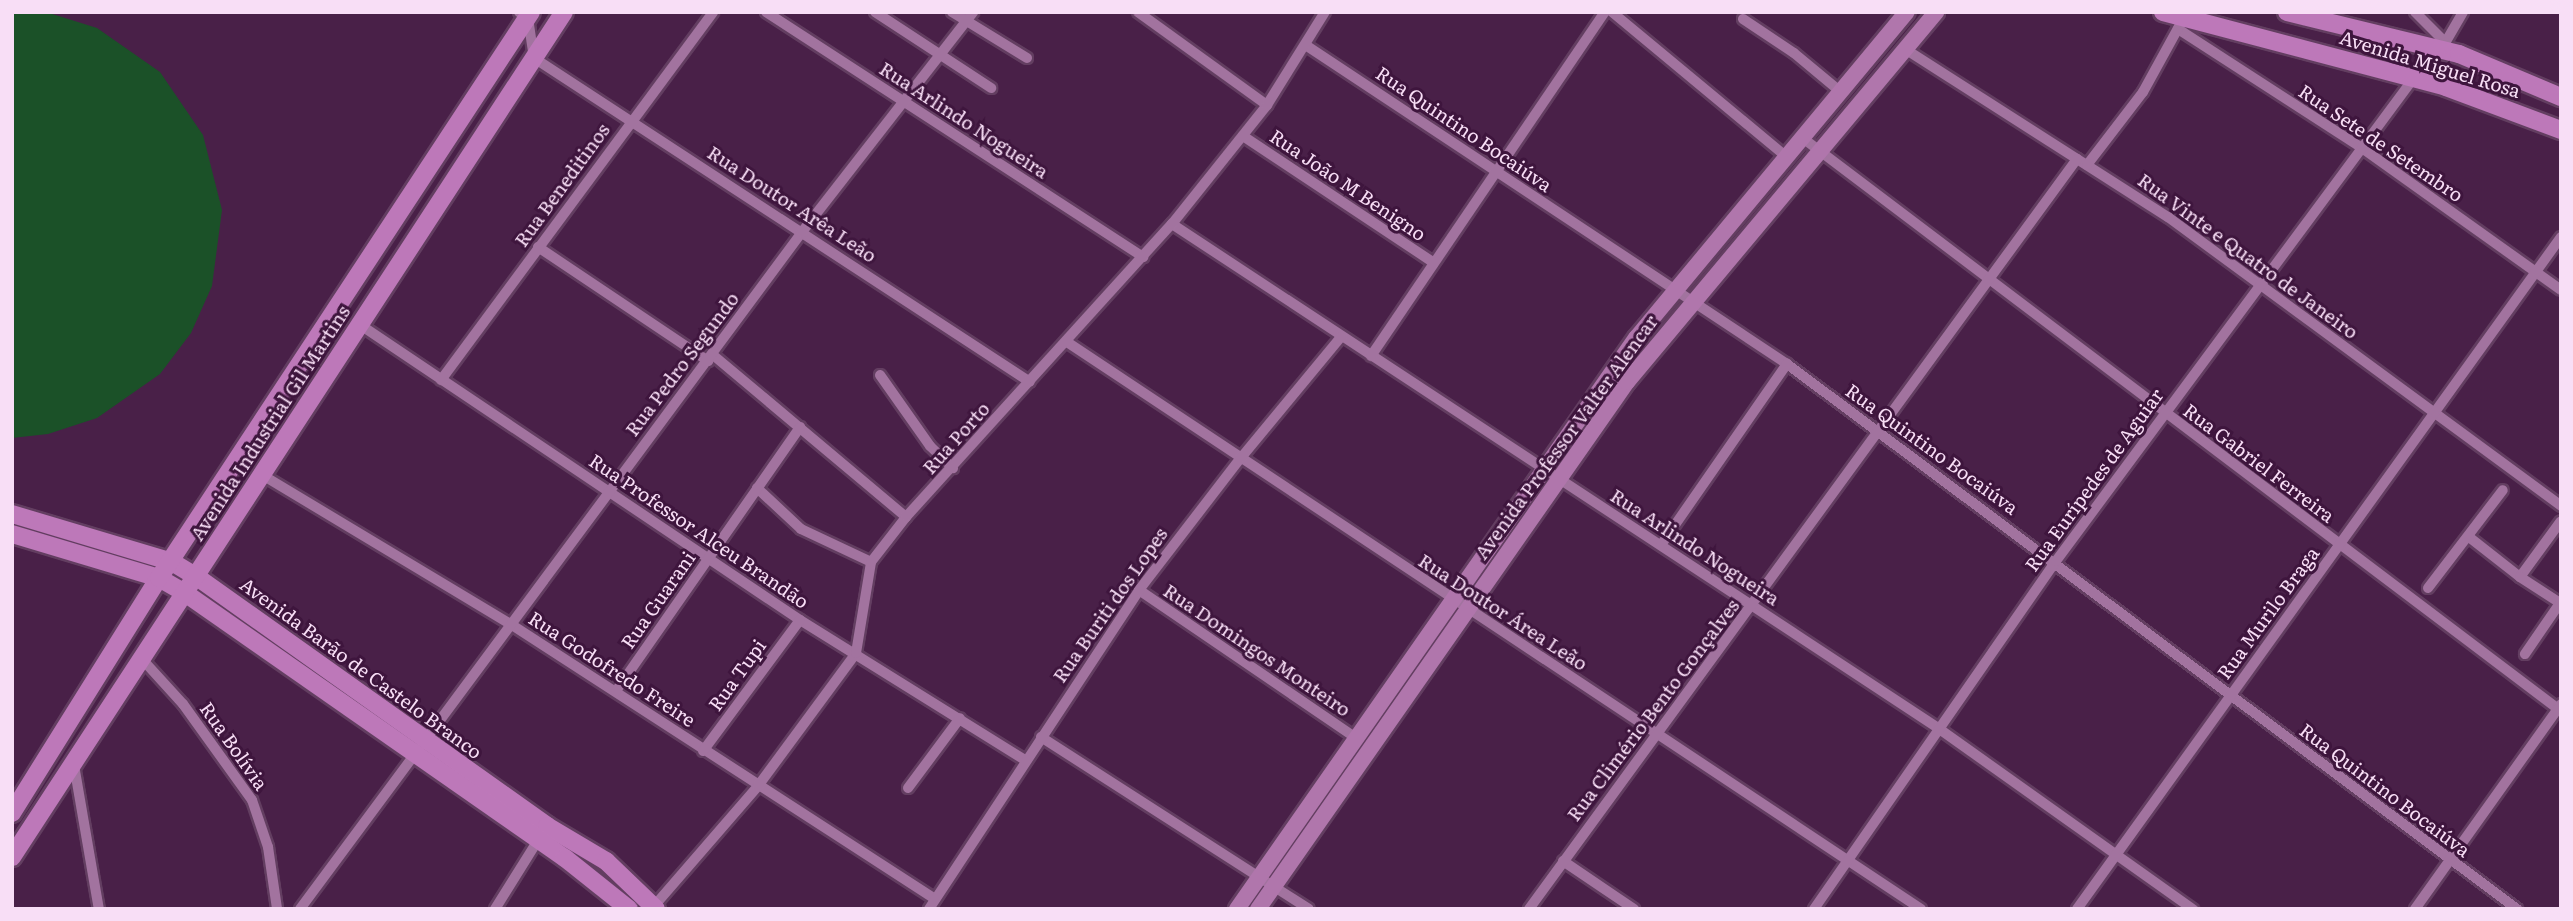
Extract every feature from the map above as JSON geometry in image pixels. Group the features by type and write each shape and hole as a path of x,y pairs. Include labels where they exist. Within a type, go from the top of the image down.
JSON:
{"main road":[{"name":"Avenida Industrial Gil Martins","path":"12,857 264,476 359,324 564,12"},
{"name":"Avenida Professor Valter Alencar","path":"1237,909 1636,338 1907,12"},
{"name":"Avenida Professor Valter Alencar","path":"1258,909 1627,382 1936,12"},
{"name":"Avenida Miguel Rosa","path":"2163,12 2181,23 2413,79 2561,130"},
{"name":"Avenida Miguel Rosa","path":"2287,12 2443,45 2561,97"},
{"name":"Avenida Industrial Gil Martins","path":"12,813 18,789 172,562 526,14"},
{"name":"Avenida Barão de Castelo Branco","path":"12,514 172,562 197,577 426,741 542,834 629,909"},
{"name":"Avenida Barão de Castelo Branco","path":"12,534 159,578 186,593 416,757 542,834 606,861 656,907"}],"street":[{"name":"Rua Beneditinos","path":"442,380 631,119 713,12"},
{"name":"Rua Arlindo Nogueira","path":"766,12 1143,257"},
{"path":"874,12 992,88"},
{"path":"953,12 969,17 1027,58"},
{"path":"1138,12 1267,105"},
{"name":"Rua Porto","path":"656,907 758,786 856,653 871,562 906,517 1172,224 1267,105 1307,46 1325,12"},
{"path":"1371,356 1605,12"},
{"path":"1612,12 1788,158"},
{"path":"2415,12 2443,45 2463,12"},
{"path":"526,14 534,58"},
{"name":"Rua Pedro Segundo","path":"300,909 416,757 608,491 802,232 901,101 969,17"},
{"path":"1743,19 1842,93"},
{"name":"Rua Sete de Setembro","path":"2181,23 2561,290"},
{"name":"Rua Climério Bento Gonçalves","path":"1529,909 1754,605 1988,281 2082,162 2143,92 2181,23"},
{"name":"Rua Quintino Bocaiúva","path":"1307,46 1787,363 1877,432 2056,561 2230,695 2517,909"},
{"name":"Rua Vinte e Quatro de Janeiro","path":"1905,49 2082,162 2259,284 2561,506"},
{"name":"Rua Doutor Arêa Leão","path":"534,58 1030,382"},
{"name":"Rua Eurípedes de Aguiar","path":"1814,909 2056,561 2413,79"},
{"name":"Rua João M Benigno","path":"1243,136 1434,263"},
{"name":"Rua Gabriel Ferreira","path":"1804,139 2338,545 2560,708"},
{"name":"Rua Arlindo Nogueira","path":"1172,224 1938,728 2114,856 2193,909"},
{"name":"Rua Murilo Braga","path":"2077,909 2561,237"},
{"path":"538,247 710,358 800,427 906,517"},
{"name":"Rua Professor Alceu Brandão","path":"359,324 800,620 1026,760"},
{"name":"Rua Buriti dos Lopes","path":"932,904 1139,590 1240,459 1342,337"},
{"name":"Rua Doutor Área Leão","path":"1067,342 1451,601 1658,733 1921,909"},
{"path":"1661,545 1787,363"},
{"path":"880,375 930,446 953,468"},
{"name":"Rua Guarani","path":"617,691 800,427"},
{"name":"Rua Godofredo Freire","path":"264,476 617,691 932,904"},
{"path":"757,488 801,529 871,562"},
{"path":"2428,588 2503,490"},
{"path":"2520,576 2561,521"},
{"path":"2469,537 2561,603 2525,654"},
{"name":"Rua Domingos Monteiro","path":"1139,590 1356,738"},
{"name":"Rua Tupi","path":"703,751 800,620"},
{"name":"Rua Bolívia","path":"142,659 183,704 252,800 268,846 277,909"},
{"path":"2415,909 2560,708"},
{"path":"908,788 960,718"},
{"path":"1041,737 1308,909"},
{"path":"74,765 99,909"},
{"path":"495,909 542,834"},
{"path":"1563,860 1634,909"}],"green space":[{"path":"12,12 46,12 97,28 160,72 203,135 222,210 212,286 191,333 160,374 97,418 48,434 12,438"}]}
